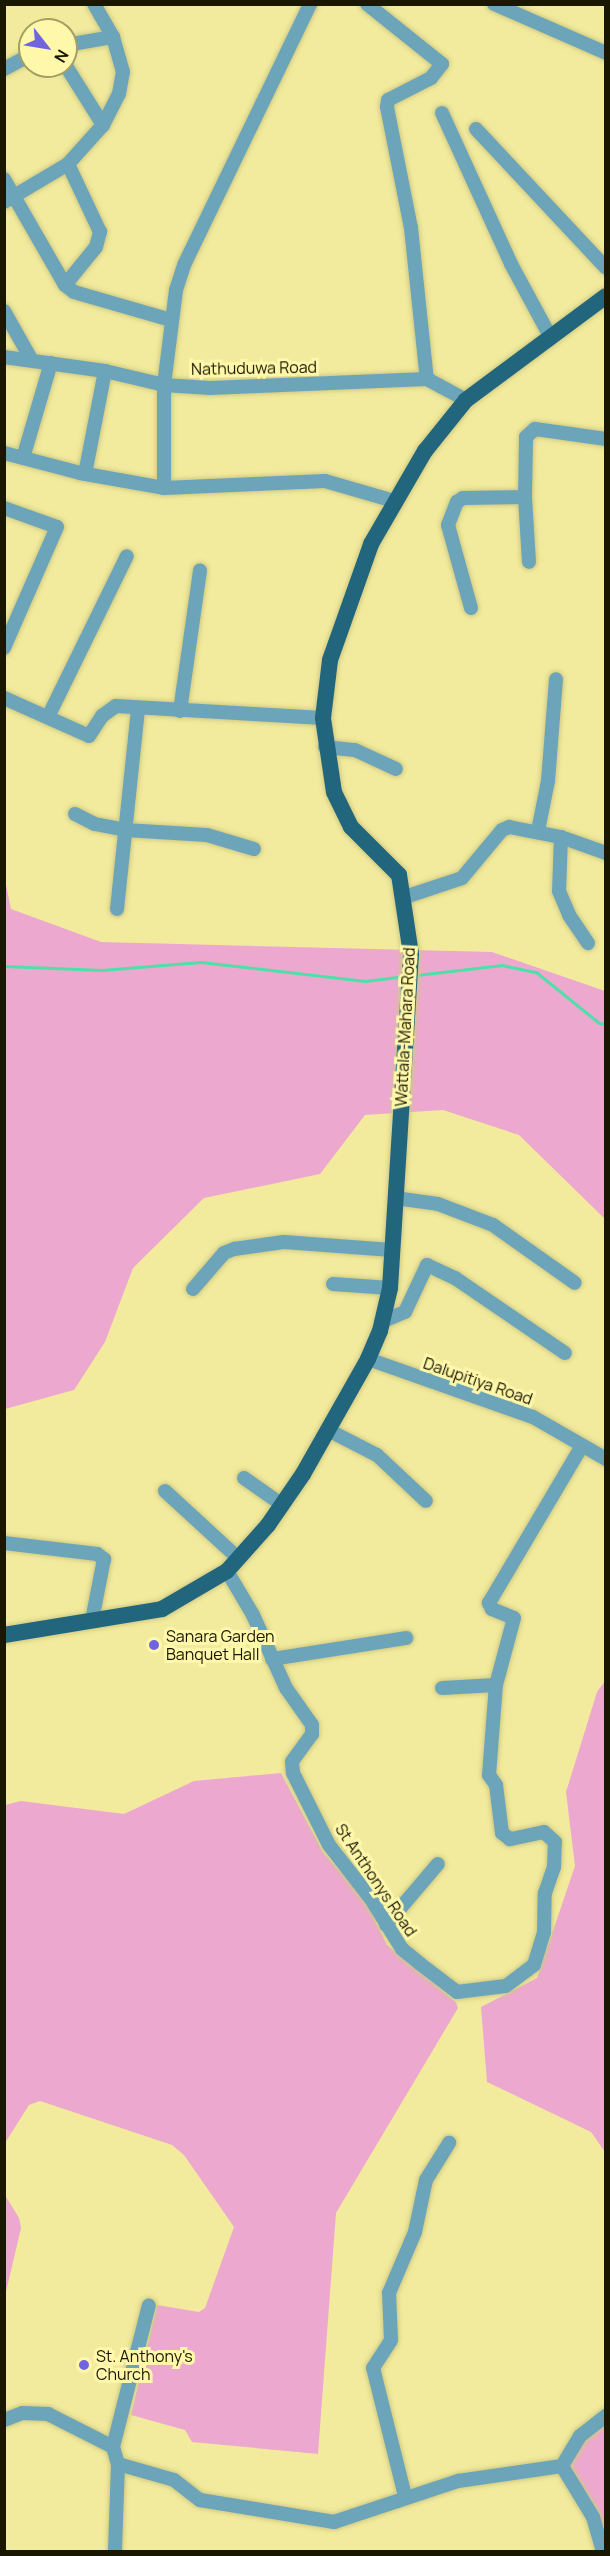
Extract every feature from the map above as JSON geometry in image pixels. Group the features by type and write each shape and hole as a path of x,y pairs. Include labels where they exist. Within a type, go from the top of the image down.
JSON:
{"main road":[{"name":"Wattala-Mahara Road","path":"4,1635 162,1609 233,1565 281,1504 330,1431 368,1359 390,1288 411,954 405,897 391,865 360,838 342,813 325,747 323,718 330,660 371,544 425,451 466,400 606,296"}],"street":[{"path":"10,199 68,164 103,125 119,94 123,72 113,37 94,4"},
{"path":"165,488 164,384 171,320 185,263 310,4"},
{"path":"367,4 442,64 430,78 388,100 387,107 411,228 427,379 466,400"},
{"path":"494,4 606,53"},
{"path":"78,43 113,37"},
{"path":"4,69 18,61"},
{"path":"74,78 103,125"},
{"path":"442,114 511,264 551,338"},
{"path":"476,129 606,268"},
{"path":"65,285 96,248 100,232 68,164"},
{"path":"4,179 10,199 65,285 74,292 171,320"},
{"path":"4,311 31,359"},
{"name":"Nathuduwa Road","path":"4,357 105,371 164,384 210,388 427,379"},
{"path":"23,458 51,363"},
{"path":"85,474 105,371"},
{"path":"529,562 525,497 530,432 535,429 606,439"},
{"path":"4,453 85,474 165,488 325,481 394,501"},
{"path":"471,608 448,525 450,516 464,498 525,497"},
{"path":"4,508 57,527 4,648"},
{"path":"48,717 127,556"},
{"path":"180,711 200,570"},
{"path":"538,831 548,781 555,679"},
{"path":"4,698 89,736 102,716 116,706 323,718"},
{"path":"117,909 138,708"},
{"path":"325,747 355,750 396,769"},
{"path":"75,814 125,830 207,835 254,849"},
{"path":"405,897 462,878 502,830 538,831 606,853"},
{"path":"561,837 559,891 569,915 588,942"},
{"path":"395,1198 438,1203 493,1225 575,1283"},
{"path":"193,1289 224,1253 234,1249 284,1242 392,1250"},
{"path":"381,1322 405,1312 427,1265 455,1278 565,1353"},
{"path":"333,1284 390,1288"},
{"name":"Dalupitiya Road","path":"368,1359 533,1417 606,1459"},
{"path":"330,1431 377,1455 426,1501"},
{"path":"442,1688 496,1685 514,1618 492,1609 489,1603 582,1446"},
{"path":"244,1478 281,1504"},
{"name":"St Anthonys Road","path":"165,1491 233,1565 272,1659 312,1725 312,1734 292,1762 293,1773 330,1845 371,1899 402,1949 457,1992 506,1986 534,1965 544,1932 545,1893 554,1867 555,1842 544,1832 510,1839 502,1833 495,1785 489,1775 496,1685"},
{"path":"4,1543 97,1554 104,1559 92,1620"},
{"path":"272,1659 406,1638"},
{"path":"386,1926 438,1864"},
{"path":"405,2496 373,2368 391,2340 389,2293 414,2232 426,2180 449,2143"},
{"path":"115,2552 118,2464 113,2447 149,2305"},
{"path":"4,2420 22,2413 48,2414 113,2447"},
{"path":"562,2466 580,2436 606,2416"},
{"path":"118,2464 174,2480 200,2500 334,2522 405,2496 458,2481 562,2466"},
{"path":"562,2466 593,2517 603,2552"}],"shaded area":[{"path":"4,875 11,909 101,942 492,952 605,991 605,1219 519,1135 443,1110 365,1115 320,1174 204,1198 133,1268 105,1342 74,1390 5,1409"},
{"path":"605,1681 605,2152 591,2132 487,2082 481,2007 537,1978 575,1866 566,1792 597,1692"},
{"path":"281,1773 323,1852 366,1902 387,1945 456,2002 458,2008 336,2213 318,2454 192,2442 185,2430 131,2415 157,2305 199,2312 205,2308 234,2227 184,2155 172,2145 40,2101 29,2105 5,2143 5,1805 21,1801 124,1814 194,1781"},
{"path":"5,2195 19,2218 21,2228 5,2296"},
{"path":"605,2421 606,2525 603,2526 568,2460 583,2438"}],"waterway":[{"path":"4,966 102,970 201,962 365,981 404,976"},
{"path":"417,975 502,965 536,972 599,1023 606,1024"}],"place":[{"name":"Sanara Garden Banquet Hall","path":"154,1645"},
{"name":"St. Anthony's Church","path":"84,2365"}]}
